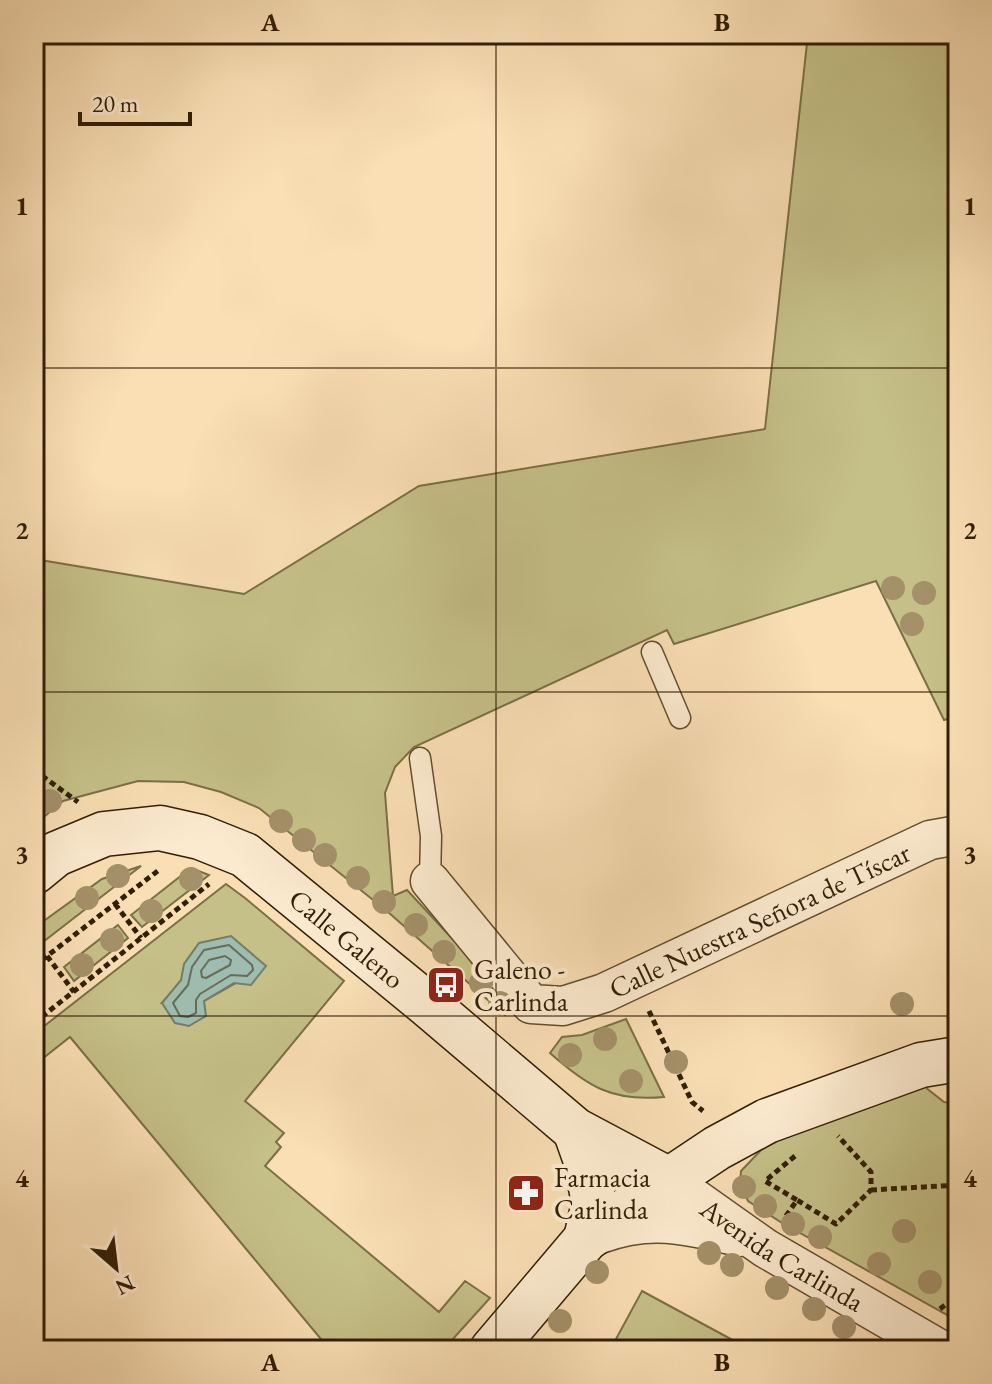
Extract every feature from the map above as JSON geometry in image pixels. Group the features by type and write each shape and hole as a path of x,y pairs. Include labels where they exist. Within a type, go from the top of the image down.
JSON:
{"street":[{"name":"Calle Galeno","path":"34,872 56,854 104,834 160,828 200,837 245,855 575,1130 669,1180"},
{"name":"Calle Nuestra Señora de Tíscar","path":"430,881 531,1004 563,1006 604,993 930,840 958,835"},
{"path":"575,1130 637,1144 781,1116 921,1065 958,1059"},
{"path":"575,1130 586,1161 594,1203 586,1239"},
{"path":"492,1350 586,1239 669,1180 710,1130"},
{"name":"Avenida Carlinda","path":"669,1180 768,1232 941,1350"},
{"path":"586,1239 618,1227 650,1221 768,1232"}],"lane":[{"path":"652,652 680,718"},
{"path":"420,758 431,836 430,881"}],"path":[{"path":"34,770 75,798 104,834"},
{"path":"34,1023 245,855"},
{"path":"34,966 166,865"},
{"path":"115,904 141,938"},
{"path":"47,956 74,992"},
{"path":"638,1010 647,1006 692,1102 710,1130"},
{"path":"830,1126 871,1172 871,1190"},
{"path":"798,1154 765,1181 836,1224 871,1190 958,1185"},
{"path":"768,1232 797,1200"},
{"path":"936,1313 958,1295"}],"shaded area":[{"path":"808,34 958,34 958,716 944,720 876,581 674,644 667,630 414,747 395,767 385,793 393,896 407,890 514,1005 505,1015 388,912 259,808 221,792 184,782 138,781 63,801 34,825 34,559 244,594 419,486 765,429"},
{"path":"141,866 34,949 34,928 102,879"},
{"path":"191,868 209,875 142,927 131,915"},
{"path":"226,884 344,981 245,1101 284,1133 276,1142 281,1147 265,1166 439,1312 465,1281 490,1298 443,1350 330,1350 70,1037 42,1059 34,1048 34,1034","holes":["266,966 204,1001 162,1003 182,980"]},
{"path":"118,925 128,938 74,981 64,967"},
{"path":"626,1019 664,1097 629,1097 601,1089 550,1053 562,1037 582,1035"},
{"path":"925,1087 944,1102 958,1104 958,1321 782,1223 748,1201 740,1184 741,1171 765,1146 796,1130"},
{"path":"642,1291 751,1350 610,1350"}],"water":[{"path":"231,936 266,966 251,985 234,983 204,1001 206,1016 189,1026 175,1023 162,1003 181,980 184,964 199,943"}],"place":[{"name":"Galeno - Carlinda","path":"446,985"},
{"name":"Farmacia Carlinda","path":"526,1193"}]}
